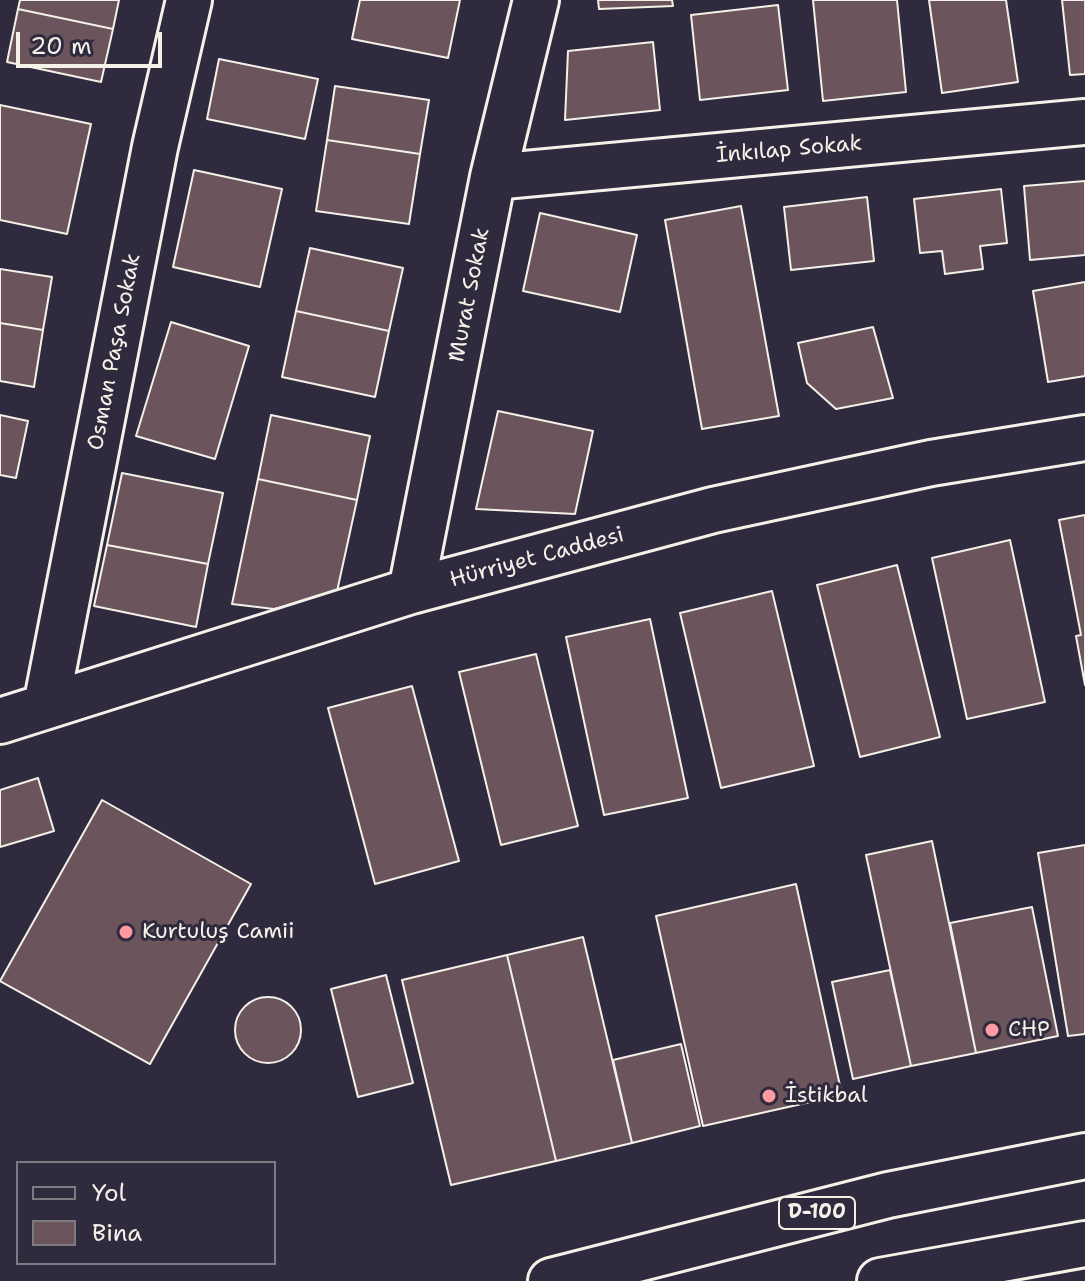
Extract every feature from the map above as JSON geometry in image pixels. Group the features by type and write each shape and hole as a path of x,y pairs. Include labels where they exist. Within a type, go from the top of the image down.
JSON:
{"main road":[{"name":"Osman Paşa Sokak","path":"46,706 152,163 189,0"},
{"name":"Murat Sokak","path":"411,591 493,177 536,0"},
{"name":"İnkılap Sokak","path":"493,177 1085,122"},
{"name":"Hürriyet Caddesi","path":"0,721 411,591 713,510 931,463 1085,438"},
{"name":"D-100","path":"551,1281 888,1195 1085,1156"},
{"path":"880,1281 1085,1244"}],"building":[{"path":"20,0 119,0 113,29 18,9"},
{"path":"360,0 460,0 448,58 352,39"},
{"path":"598,0 672,0 673,6 599,9"},
{"path":"813,0 897,0 906,92 823,101"},
{"path":"929,0 1006,0 1018,82 942,93"},
{"path":"1062,0 1085,0 1085,74 1070,75"},
{"path":"778,5 788,90 700,100 691,15"},
{"path":"18,9 113,29 101,82 7,62"},
{"path":"653,42 660,110 565,120 568,51"},
{"path":"219,59 318,79 305,139 207,119"},
{"path":"335,86 429,100 420,154 327,140"},
{"path":"0,105 91,124 67,234 0,220"},
{"path":"327,140 420,154 409,224 316,211"},
{"path":"194,170 282,189 260,287 173,267"},
{"path":"1085,181 1085,255 1030,260 1024,186"},
{"path":"1001,189 1007,243 980,246 983,269 945,274 942,251 920,253 914,199"},
{"path":"867,197 874,261 791,270 784,207"},
{"path":"741,206 779,416 702,429 665,220"},
{"path":"540,213 637,235 620,312 523,291"},
{"path":"310,248 403,268 389,331 296,311"},
{"path":"0,269 52,277 43,330 0,323"},
{"path":"1085,282 1085,376 1048,382 1033,291"},
{"path":"296,311 389,331 375,397 282,377"},
{"path":"171,322 249,346 215,459 136,436"},
{"path":"0,323 43,330 34,387 0,381"},
{"path":"873,327 893,398 836,409 807,383 798,343"},
{"path":"498,411 593,431 575,514 476,509"},
{"path":"0,415 28,421 16,478 0,475"},
{"path":"271,415 370,436 357,500 258,479"},
{"path":"122,473 223,493 208,564 107,545"},
{"path":"258,479 357,500 336,596 274,609 232,604"},
{"path":"1085,515 1085,685 1076,636 1081,635 1059,520"},
{"path":"1010,540 1045,702 967,719 932,558"},
{"path":"107,545 208,564 196,627 94,606"},
{"path":"897,565 940,737 860,757 817,585"},
{"path":"772,591 814,766 721,788 680,613"},
{"path":"650,619 688,798 604,815 566,637"},
{"path":"536,654 578,826 501,845 459,672"},
{"path":"412,686 459,861 375,884 328,708"},
{"path":"38,778 54,831 0,847 0,790"},
{"name":"Kurtuluş Camii","path":"102,800 251,884 150,1064 0,981"},
{"path":"932,841 976,1053 911,1066 866,855"},
{"path":"1085,845 1085,1034 1068,1036 1038,853"},
{"path":"796,884 842,1095 703,1126 656,916"},
{"path":"1032,907 1058,1036 976,1053 950,923"},
{"path":"583,937 632,1143 556,1161 507,955"},
{"path":"507,955 556,1161 451,1185 402,980"},
{"path":"890,970 911,1066 853,1079 832,982"},
{"path":"386,975 413,1083 358,1097 331,989"},
{"path":"261,997 275,997 287,1002 296,1011 301,1030 299,1043 292,1054 275,1063 261,1063 249,1058 240,1049 235,1037 235,1023 240,1011 249,1002"},
{"path":"681,1044 700,1126 632,1143 613,1060"}],"place":[{"name":"Kurtuluş Camii","path":"126,932"},
{"name":"CHP","path":"992,1030"},
{"name":"İstikbal","path":"769,1096"}]}
